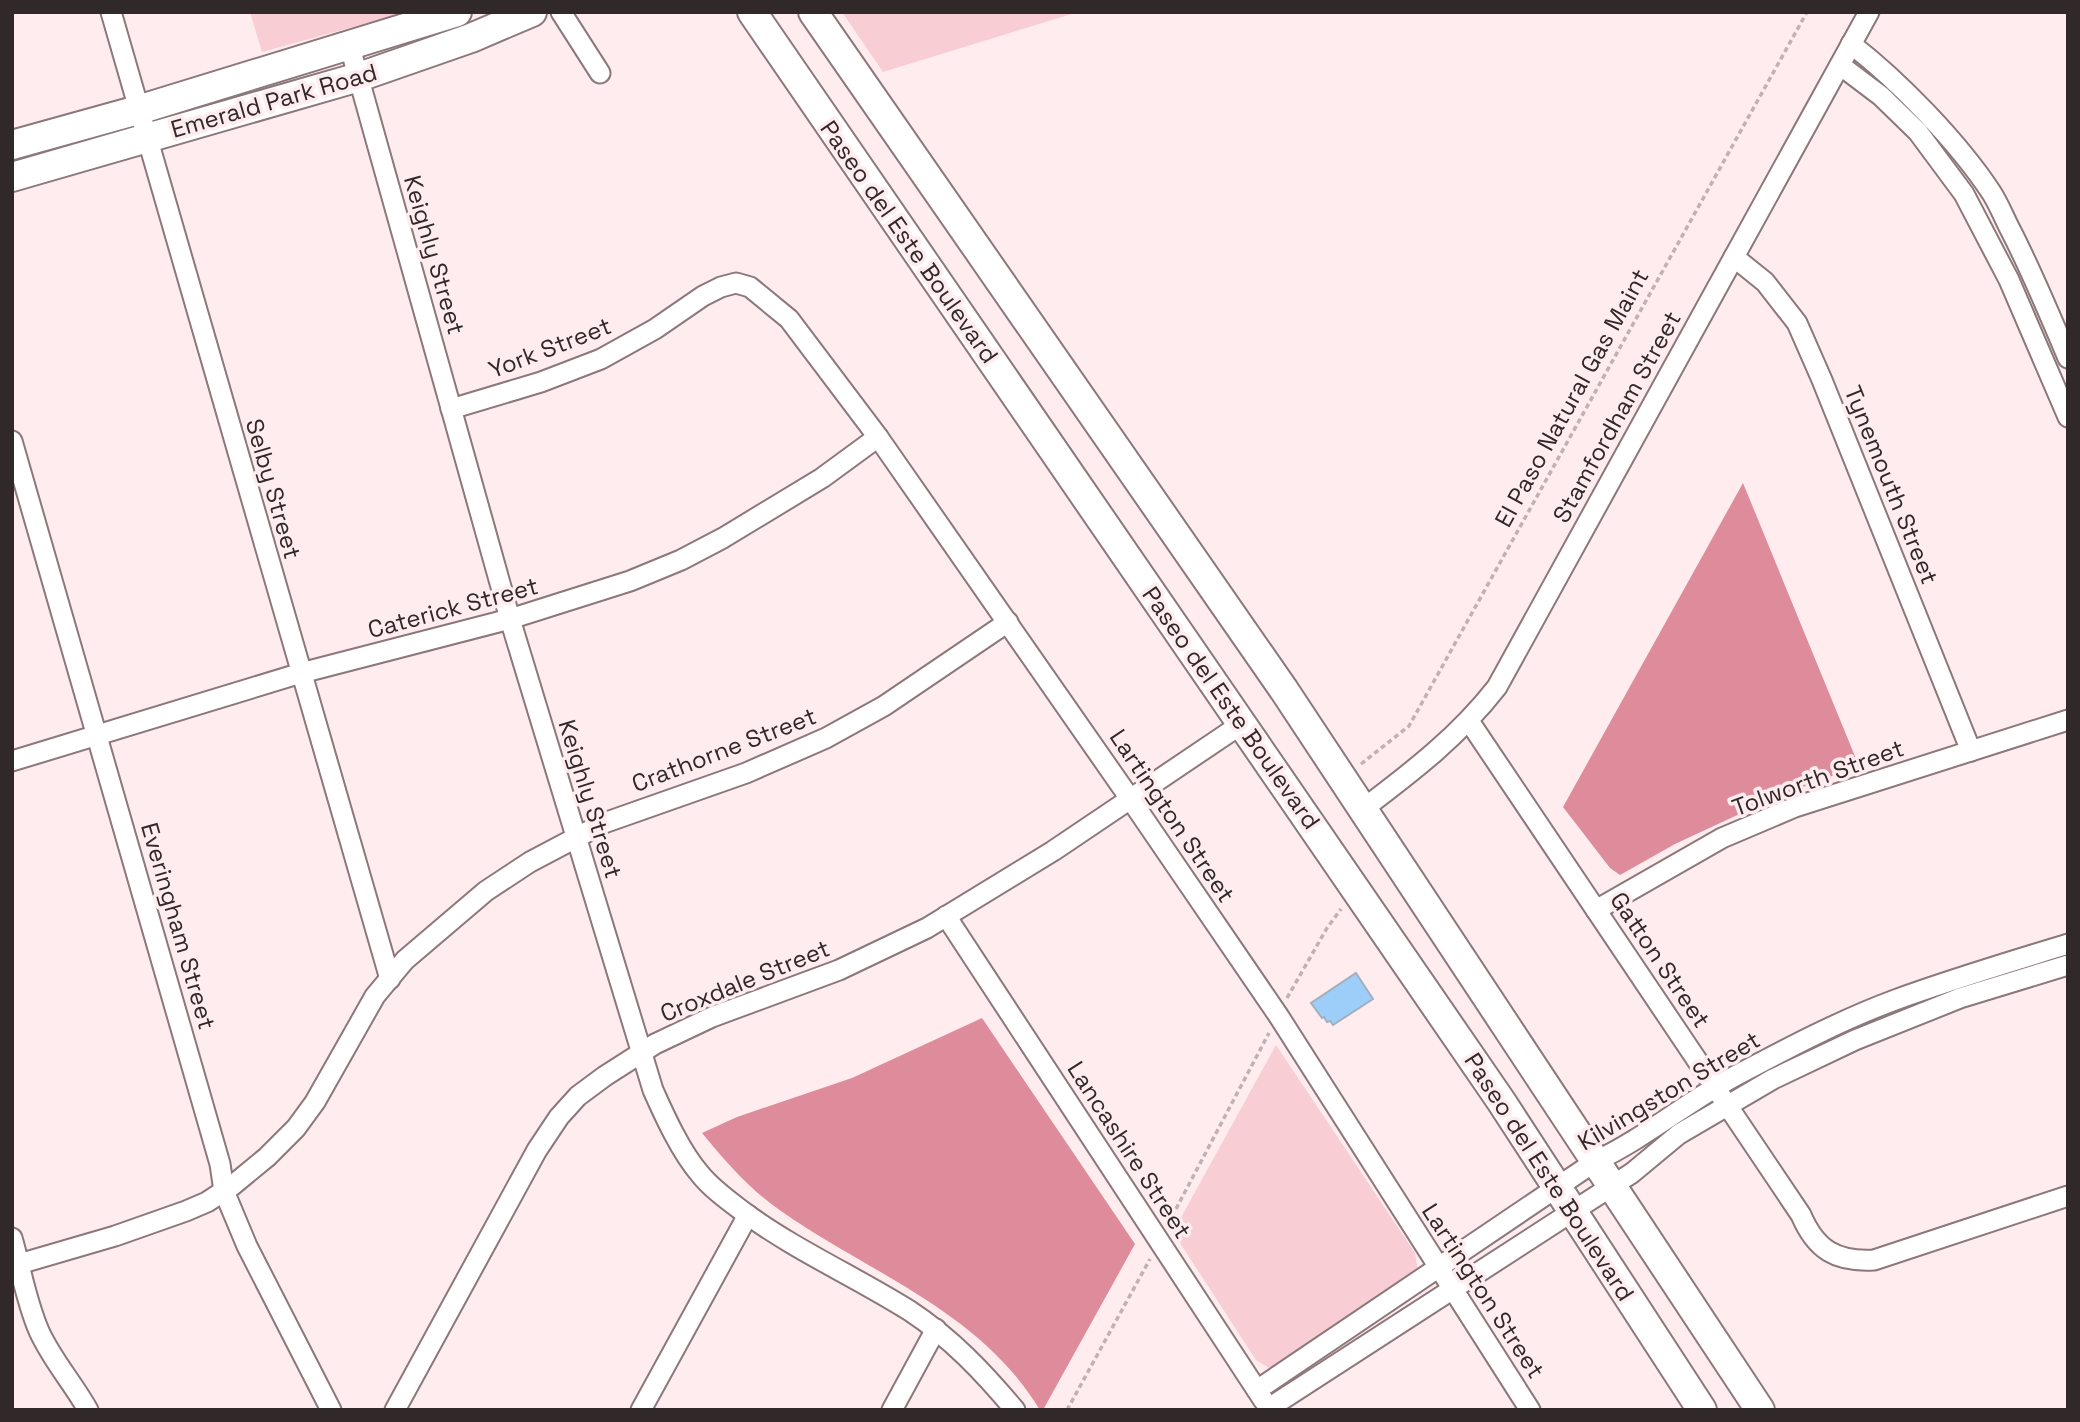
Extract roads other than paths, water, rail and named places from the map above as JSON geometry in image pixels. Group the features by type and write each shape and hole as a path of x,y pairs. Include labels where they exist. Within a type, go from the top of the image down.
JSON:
{"main road":[{"name":"Emerald Park Road","path":"12,145 350,47 457,12"},
{"name":"Emerald Park Road","path":"12,177 359,77 471,38 531,12"},
{"name":"Paseo del Este Boulevard","path":"752,12 1493,1090 1702,1410"},
{"name":"Paseo del Este Boulevard","path":"813,12 1343,778 1760,1410"}],"street":[{"name":"Selby Street","path":"111,12 390,979"},
{"path":"561,12 600,73"},
{"name":"Stamfordham Street","path":"1363,809 1428,759 1469,721 1497,687 1869,12"},
{"path":"1852,44 1912,99 1992,193 2021,250 2068,358"},
{"name":"Keighly Street","path":"350,47 510,619 653,1090 662,1109 700,1174 748,1215 768,1230 936,1329 983,1371 1015,1410"},
{"path":"1840,65 1881,96 1918,132 1964,194 2061,383 2068,417"},
{"name":"Tynemouth Street","path":"1734,257 1765,282 1797,323 1972,751"},
{"name":"York Street","path":"451,409 541,382 601,359 655,329 703,296 720,287 736,284"},
{"name":"Lartington Street","path":"736,284 750,287 789,319 878,438 1008,622 1278,1015 1530,1410"},
{"name":"Caterick Street","path":"12,761 301,673 510,619 630,581 681,560 780,505 878,438"},
{"name":"Everingham Street","path":"12,441 220,1164 224,1191 247,1246 331,1410"},
{"name":"Crathorne Street","path":"16,1265 115,1236 187,1211 224,1191 267,1157 296,1128 315,1102 370,1004 405,960 486,891 530,862 604,823 746,773 826,738 884,706 1008,622"},
{"name":"Tolworth Street","path":"1596,910 1734,833 1796,807 2068,720"},
{"name":"Gatton Street","path":"1469,721 1801,1215 1809,1233 1821,1247 1837,1256 1855,1261 1874,1260 2068,1195"},
{"name":"Croxdale Street","path":"395,1410 530,1161 559,1117 592,1084 683,1030 839,970 946,916 1131,800 1243,723"},
{"name":"Lancashire Street","path":"946,916 1269,1409"},
{"name":"Kilvingston Street","path":"1269,1409 1451,1289 1565,1199 1596,1161 1617,1151 1690,1101 1805,1040 1894,1000 2068,944"},
{"name":"Kilvingston Street","path":"1257,1390 1438,1268 1565,1199 1612,1186 1679,1134 1773,1079 1897,1022 1960,998 2068,965"},
{"path":"641,1410 748,1215"},
{"path":"12,1238 16,1265 39,1331 88,1410"},
{"path":"892,1410 936,1329"}]}
